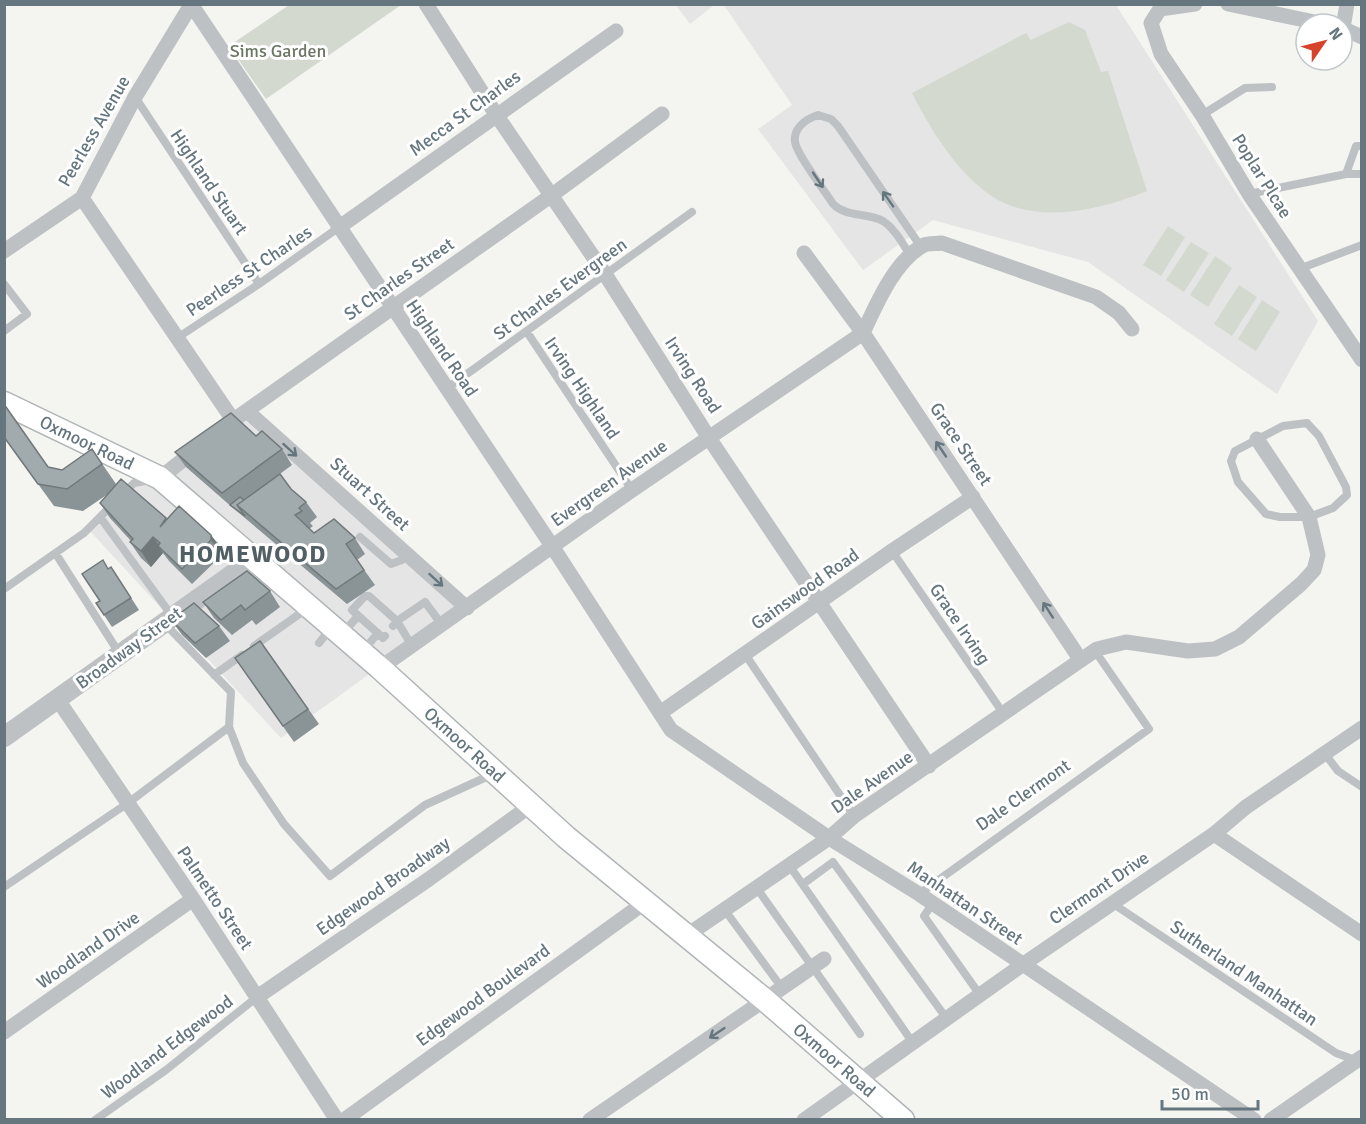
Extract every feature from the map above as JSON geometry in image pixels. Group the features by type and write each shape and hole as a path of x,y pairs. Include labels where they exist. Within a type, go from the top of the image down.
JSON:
{"main road":[{"name":"Oxmoor Road","path":"4,404 160,478 309,607 331,635 362,652 530,806 645,903 686,936 774,994 860,1081 903,1119"}],"street":[{"name":"Irving Road","path":"426,4 497,116 605,274 709,438 929,766"},
{"name":"Poplar Plcae","path":"1195,4 1160,9 1151,23 1161,54 1202,115 1249,194 1360,354"},
{"path":"1228,4 1294,18"},
{"name":"Peerless Avenue","path":"4,252 82,198 135,97 191,5"},
{"name":"Highland Road","path":"191,5 552,546 660,713"},
{"name":"Mecca St Charles","path":"338,228 616,31"},
{"name":"St Charles Street","path":"160,478 232,420 552,195 662,114"},
{"path":"82,198 232,420"},
{"path":"863,333 879,298 893,275 926,244 942,243 1096,297 1119,313 1132,329"},
{"name":"Grace Street","path":"804,253 863,333 1080,659"},
{"name":"Evergreen Avenue","path":"380,668 632,490 863,333"},
{"name":"Stuart Street","path":"247,411 467,608"},
{"path":"1257,439 1309,517"},
{"name":"Gainswood Road","path":"660,713 973,497"},
{"name":"Dale Avenue","path":"686,936 829,838 854,816 1080,659 1113,644 1126,642 1188,651 1215,649 1239,637 1314,570 1318,555 1309,517"},
{"name":"Broadway Street","path":"4,737 254,559"},
{"name":"Palmetto Street","path":"58,700 194,899 337,1119"},
{"name":"Manhattan Street","path":"660,713 671,730 829,838 933,903 1254,1119"},
{"name":"Clermont Drive","path":"804,1119 1022,965 1214,834 1246,807 1362,728"},
{"name":"Edgewood Broadway","path":"258,997 530,806"},
{"path":"1214,834 1362,934"},
{"name":"Woodland Drive","path":"4,1032 194,899"},
{"name":"Edgewood Boulevard","path":"344,1119 645,903"},
{"path":"590,1119 818,963"},
{"path":"1271,1119 1360,1060"}],"lane":[{"path":"1202,115 1245,88 1272,87"},
{"name":"Highland Stuart","path":"135,97 259,284"},
{"path":"818,115 831,119 838,126 916,251 883,221 840,210 833,204 797,149 795,135 802,123 818,115"},
{"path":"1346,174 1356,146 1362,146"},
{"path":"1249,194 1346,174 1362,174"},
{"name":"St Charles Evergreen","path":"446,389 692,212"},
{"name":"Peerless St Charles","path":"177,338 338,228"},
{"path":"1299,269 1362,245"},
{"path":"4,284 27,314 4,331"},
{"name":"Irving Highland","path":"527,332 632,490"},
{"path":"1307,423 1319,436 1346,487 1347,495 1333,508 1309,517 1280,517 1266,514 1238,482 1232,461 1236,451 1283,426 1307,423"},
{"path":"4,588 84,533 134,483 160,478"},
{"path":"100,517 117,538 169,620 231,692 229,727 243,763 284,824 330,876 425,805 494,773"},
{"path":"360,537 391,564 402,560 408,554"},
{"name":"Grace Irving","path":"892,551 1003,713"},
{"path":"56,554 120,655"},
{"path":"362,652 381,635 352,610 369,596 376,606 395,623 412,646"},
{"path":"395,623 425,602 441,625"},
{"path":"214,675 309,607"},
{"path":"331,635 362,618"},
{"name":"Dale Clermont","path":"919,894 1149,729 1095,651"},
{"path":"745,654 854,816"},
{"path":"4,887 128,803 229,727"},
{"path":"1325,754 1338,771 1362,787"},
{"path":"803,884 833,862 947,1019"},
{"path":"789,865 913,1043"},
{"path":"756,887 818,963 860,1034"},
{"path":"933,903 924,916 980,995"},
{"name":"Sutherland Manhattan","path":"1112,903 1336,1053 1360,1060"},
{"path":"724,909 774,994"},
{"name":"Woodland Edgewood","path":"95,1119 166,1070 258,997"}],"shaded area":[{"path":"676,5 714,5 690,24"},
{"path":"724,5 1116,5 1318,321 1277,394 1088,262 933,220 863,270 758,129 792,105"},
{"path":"246,416 462,607 281,738 90,531 136,486 158,483"}],"green space":[{"name":"Sims Garden","path":"289,5 401,5 266,99 229,46"},
{"path":"1069,22 1085,30 1101,72 1108,71 1147,191 1109,204 1068,212 1027,210 1008,205 990,195 966,174 936,135 912,93 1026,33 1031,40"},
{"path":"1168,226 1185,237 1161,276 1143,265"},
{"path":"1191,242 1209,253 1184,292 1166,280"},
{"path":"1215,256 1232,268 1208,307 1190,295"},
{"path":"1239,285 1257,297 1232,336 1214,324"},
{"path":"1262,300 1280,312 1256,351 1238,339"}],"building":[{"path":"6,407 48,467 62,470 92,449 102,464 67,489 38,484 4,437 4,409"},
{"path":"231,413 256,436 262,431 282,449 222,493 175,452"},
{"path":"280,474 291,489 306,502 299,508 302,511 295,515 314,533 334,519 355,538 346,544 364,570 336,589 237,505"},
{"path":"121,479 166,518 160,527 179,506 211,535 211,540 182,569 158,546 160,543 153,537 141,551 130,542 133,539 100,503"},
{"path":"240,497 244,500 237,505 245,516 230,505"},
{"path":"103,560 108,569 111,567 131,598 104,615 96,603 100,601 82,574"},
{"path":"247,571 270,591 245,610 241,605 221,620 203,602"},
{"path":"194,603 219,626 195,643 171,620"},
{"path":"260,641 308,709 283,726 235,658"}],"district":[{"name":"HOMEWOOD","path":"253,554"}]}
